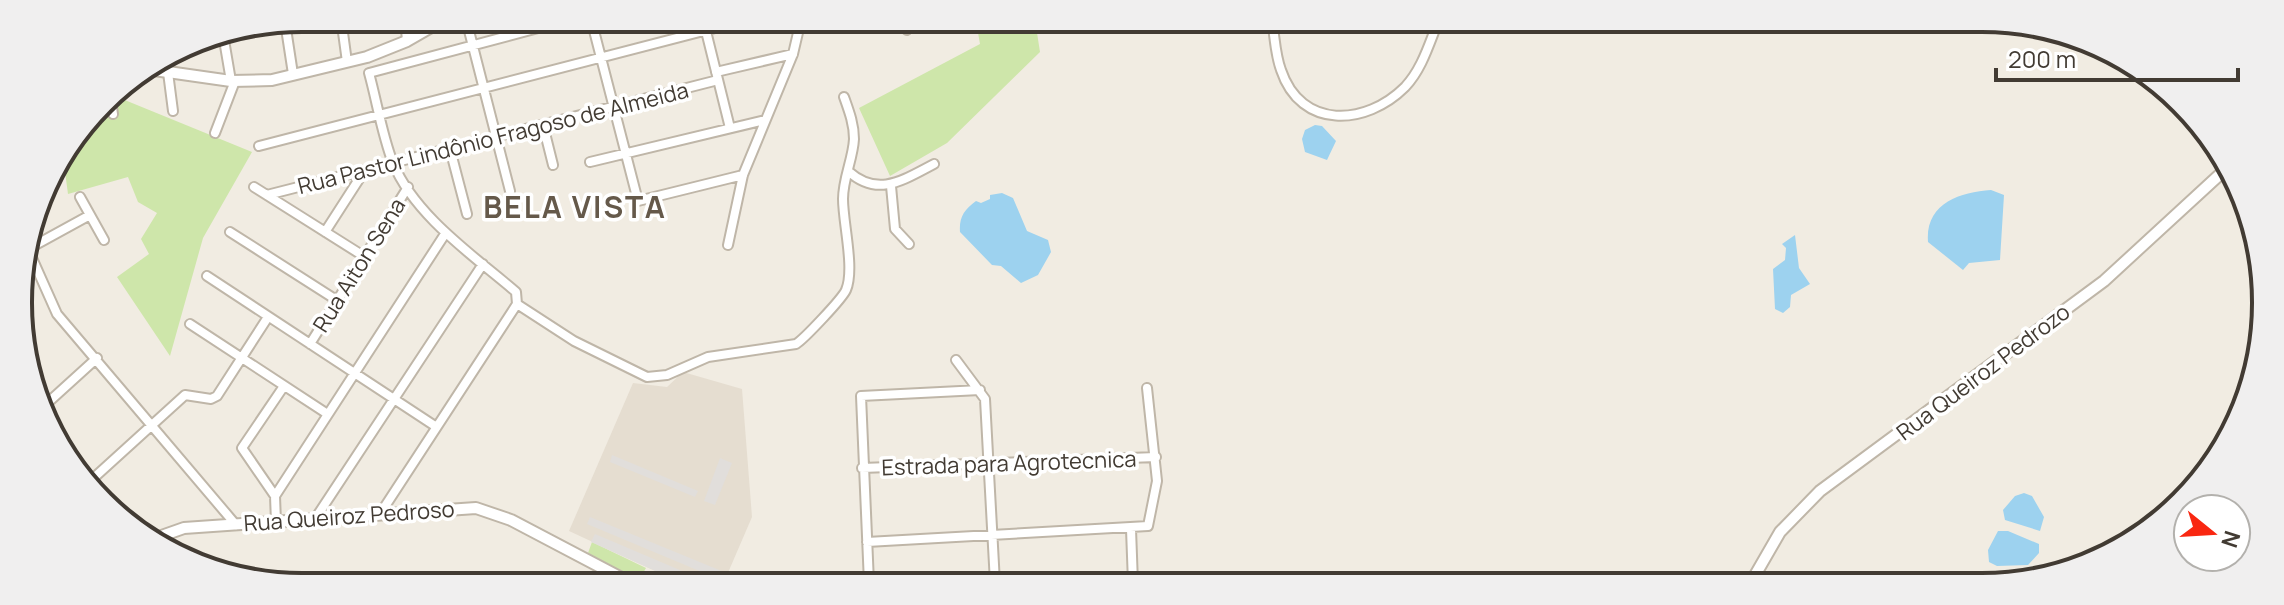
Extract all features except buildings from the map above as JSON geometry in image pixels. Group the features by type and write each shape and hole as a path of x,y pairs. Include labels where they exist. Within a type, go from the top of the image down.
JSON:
{"street":[{"path":"343,32 347,62"},
{"path":"406,32 407,41"},
{"path":"162,71 233,81 272,80 347,62 407,41 423,32"},
{"path":"470,32 510,191"},
{"path":"380,514 517,304 516,292 445,234 393,164 369,73 521,32"},
{"path":"594,32 638,201 743,175"},
{"path":"259,146 707,32 730,128"},
{"path":"728,245 743,175 793,54 798,32"},
{"path":"1275,32 1285,78 1302,101 1317,111 1343,117 1362,116 1394,96 1417,72 1434,32"},
{"path":"287,33 293,74"},
{"path":"215,133 233,81 225,43"},
{"name":"Rua Pastor Lindônio Fragoso de Almeida","path":"267,195 613,107 793,54"},
{"path":"167,68 173,111"},
{"path":"517,304 574,341 647,377 667,375 695,360 796,344 807,337 846,290 843,199 853,125 844,97"},
{"path":"112,110 113,114"},
{"path":"590,162 765,120"},
{"path":"543,125 553,165"},
{"path":"450,149 467,214"},
{"path":"848,171 859,181 875,187 891,186 934,164"},
{"path":"325,232 363,173"},
{"name":"Rua Queiroz Pedrozo","path":"1756,573 1780,532 1820,491 2104,281 2219,175"},
{"path":"891,186 895,229 909,244"},
{"path":"254,187 365,257"},
{"name":"Rua Aiton Sena","path":"310,344 408,187"},
{"path":"80,197 104,240"},
{"path":"39,243 90,215"},
{"path":"230,232 338,301"},
{"path":"275,496 445,234"},
{"path":"315,519 483,264"},
{"path":"35,265 57,314 236,525"},
{"path":"207,276 435,426"},
{"path":"95,475 185,395 211,399 217,396 268,317"},
{"path":"190,324 326,413"},
{"path":"51,400 97,358"},
{"path":"956,360 985,399 995,573"},
{"path":"276,522 275,496 242,448 284,386"},
{"path":"867,542 1148,526 1154,503 1156,457 1147,388"},
{"path":"869,573 861,396 980,390"},
{"name":"Estrada para Agrotecnica","path":"862,468 1156,457"},
{"name":"Rua Queiroz Pedroso","path":"164,535 184,528 476,508 511,520 612,573"},
{"path":"1131,529 1133,573"}],"shaded area":[{"path":"683,372 742,389 752,517 728,573 660,573 569,531 633,383 667,387"},
{"path":"612,455 698,491 695,497 610,462"},
{"path":"720,458 732,463 715,505 704,501"},
{"path":"590,517 724,572 704,573 587,524"},
{"path":"595,534 687,573 660,573 591,542"}],"green space":[{"path":"978,32 1037,32 1040,52 947,143 890,176 859,108 980,44"},
{"path":"123,99 252,152 203,238 170,356 117,277 149,254 141,239 157,213 138,202 128,177 68,194 65,173 68,167 88,138"},
{"path":"592,542 646,568 643,573 626,573 588,553"}],"water":[{"path":"1315,125 1322,126 1336,141 1327,160 1305,152 1302,139 1305,130"},
{"path":"1991,190 2004,195 2000,260 1969,263 1963,270 1928,242 1932,218 1946,202 1956,197"},
{"path":"1002,193 1013,198 1027,231 1048,240 1051,252 1038,275 1021,283 1001,266 992,265 960,232 961,218 968,208 976,201 981,203 990,199 990,195"},
{"path":"1795,235 1799,268 1810,284 1791,295 1790,307 1783,313 1775,309 1773,269 1785,260 1786,248 1782,244"},
{"path":"2024,493 2032,496 2044,517 2040,531 2005,520 2003,510 2015,496"},
{"path":"1998,531 2008,531 2039,544 2039,553 2028,565 1997,566 1989,562 1988,550"}],"district":[{"name":"BELA VISTA","path":"575,208"}]}
